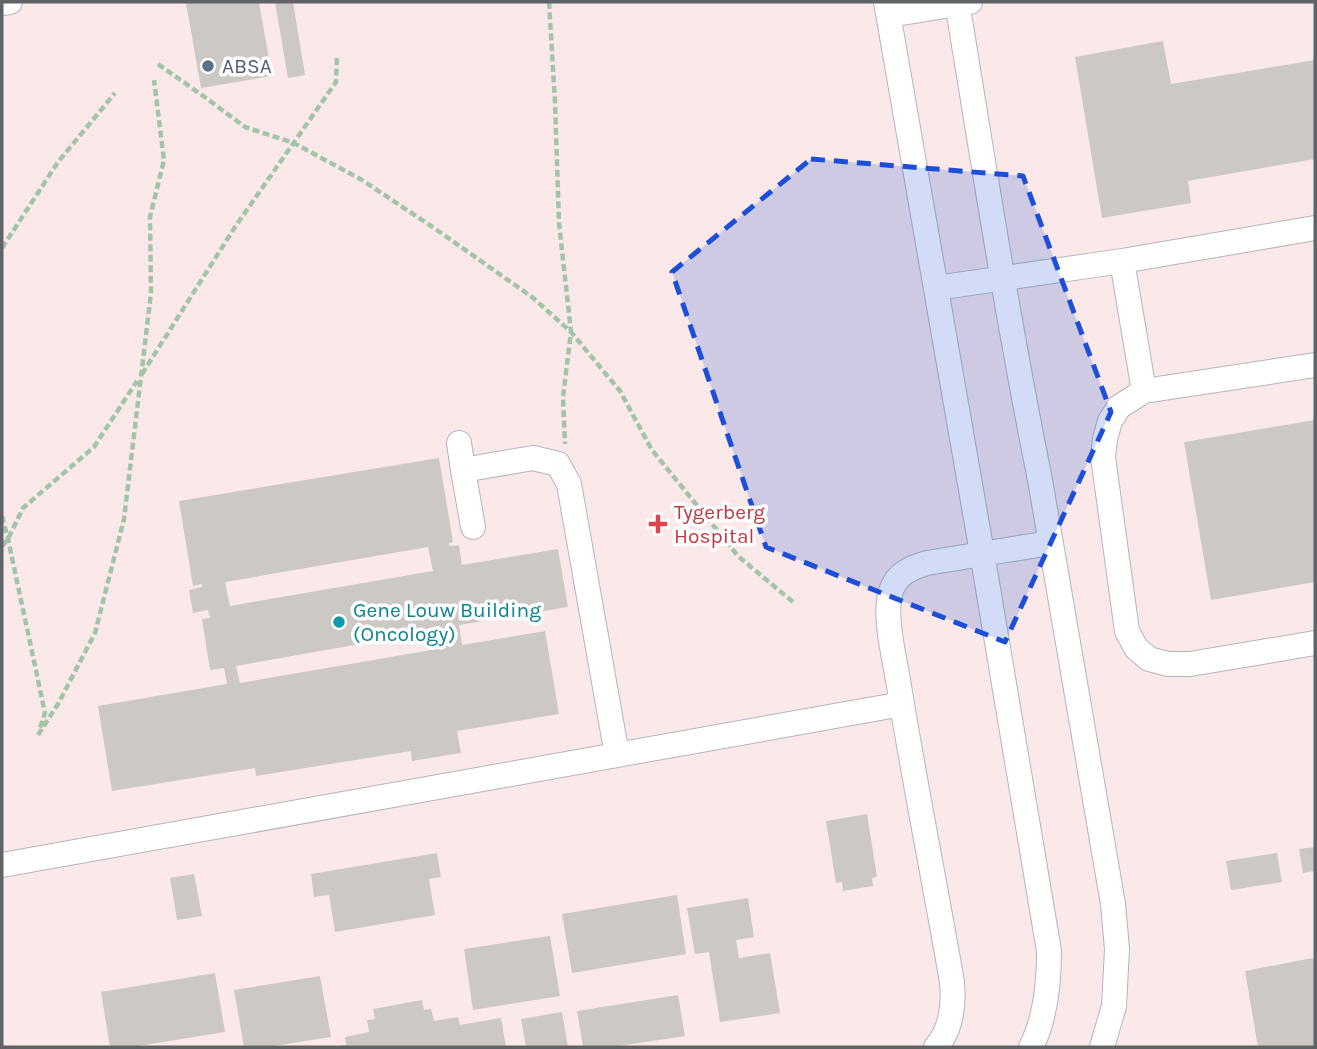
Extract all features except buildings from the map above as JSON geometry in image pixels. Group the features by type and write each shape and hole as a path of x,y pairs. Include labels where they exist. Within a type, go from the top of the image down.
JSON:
{"street":[{"path":"2,3 10,2"},
{"path":"1031,1047 1046,995 1048,951 888,9 961,3 1003,280 1113,904 1117,949 1114,1006 1102,1047"},
{"path":"936,288 1003,280 1315,228"},
{"path":"1122,261 1144,391"},
{"path":"1315,365 1144,391 1119,407 1110,421 1103,457 1127,631 1136,648 1150,659 1168,664 1190,664 1315,643"},
{"path":"459,443 473,527"},
{"path":"463,470 533,458 558,464 569,484 617,755"},
{"path":"936,1047 949,1024 954,1002 953,982 902,704 888,607 891,590 898,578 908,569 927,562 1050,542"},
{"path":"2,865 902,704"}],"path":[{"path":"549,2 559,223 571,332 564,397 565,447 558,464"},
{"path":"2,546 23,508 94,447 235,227 336,82 337,56"},
{"path":"158,64 245,127 294,143 362,180 532,297 571,332 620,391 652,450 738,556 793,601"},
{"path":"2,516 45,713 38,735 58,704 95,633 124,519 151,293 150,217 163,160 153,80"},
{"path":"2,248 58,162 115,93"}],"highlighted area":[{"path":"811,159 1023,176 1111,412 1005,642 766,547 672,272"}],"shaded area":[{"name":"Tygerberg Hospital","path":"2,2 1315,2 1315,1047 2,1047"}],"place":[{"name":"ABSA","path":"208,66"},
{"name":"Tygerberg Hospital","path":"658,524"},
{"name":"Gene Louw Building (Oncology)","path":"339,622"}]}
